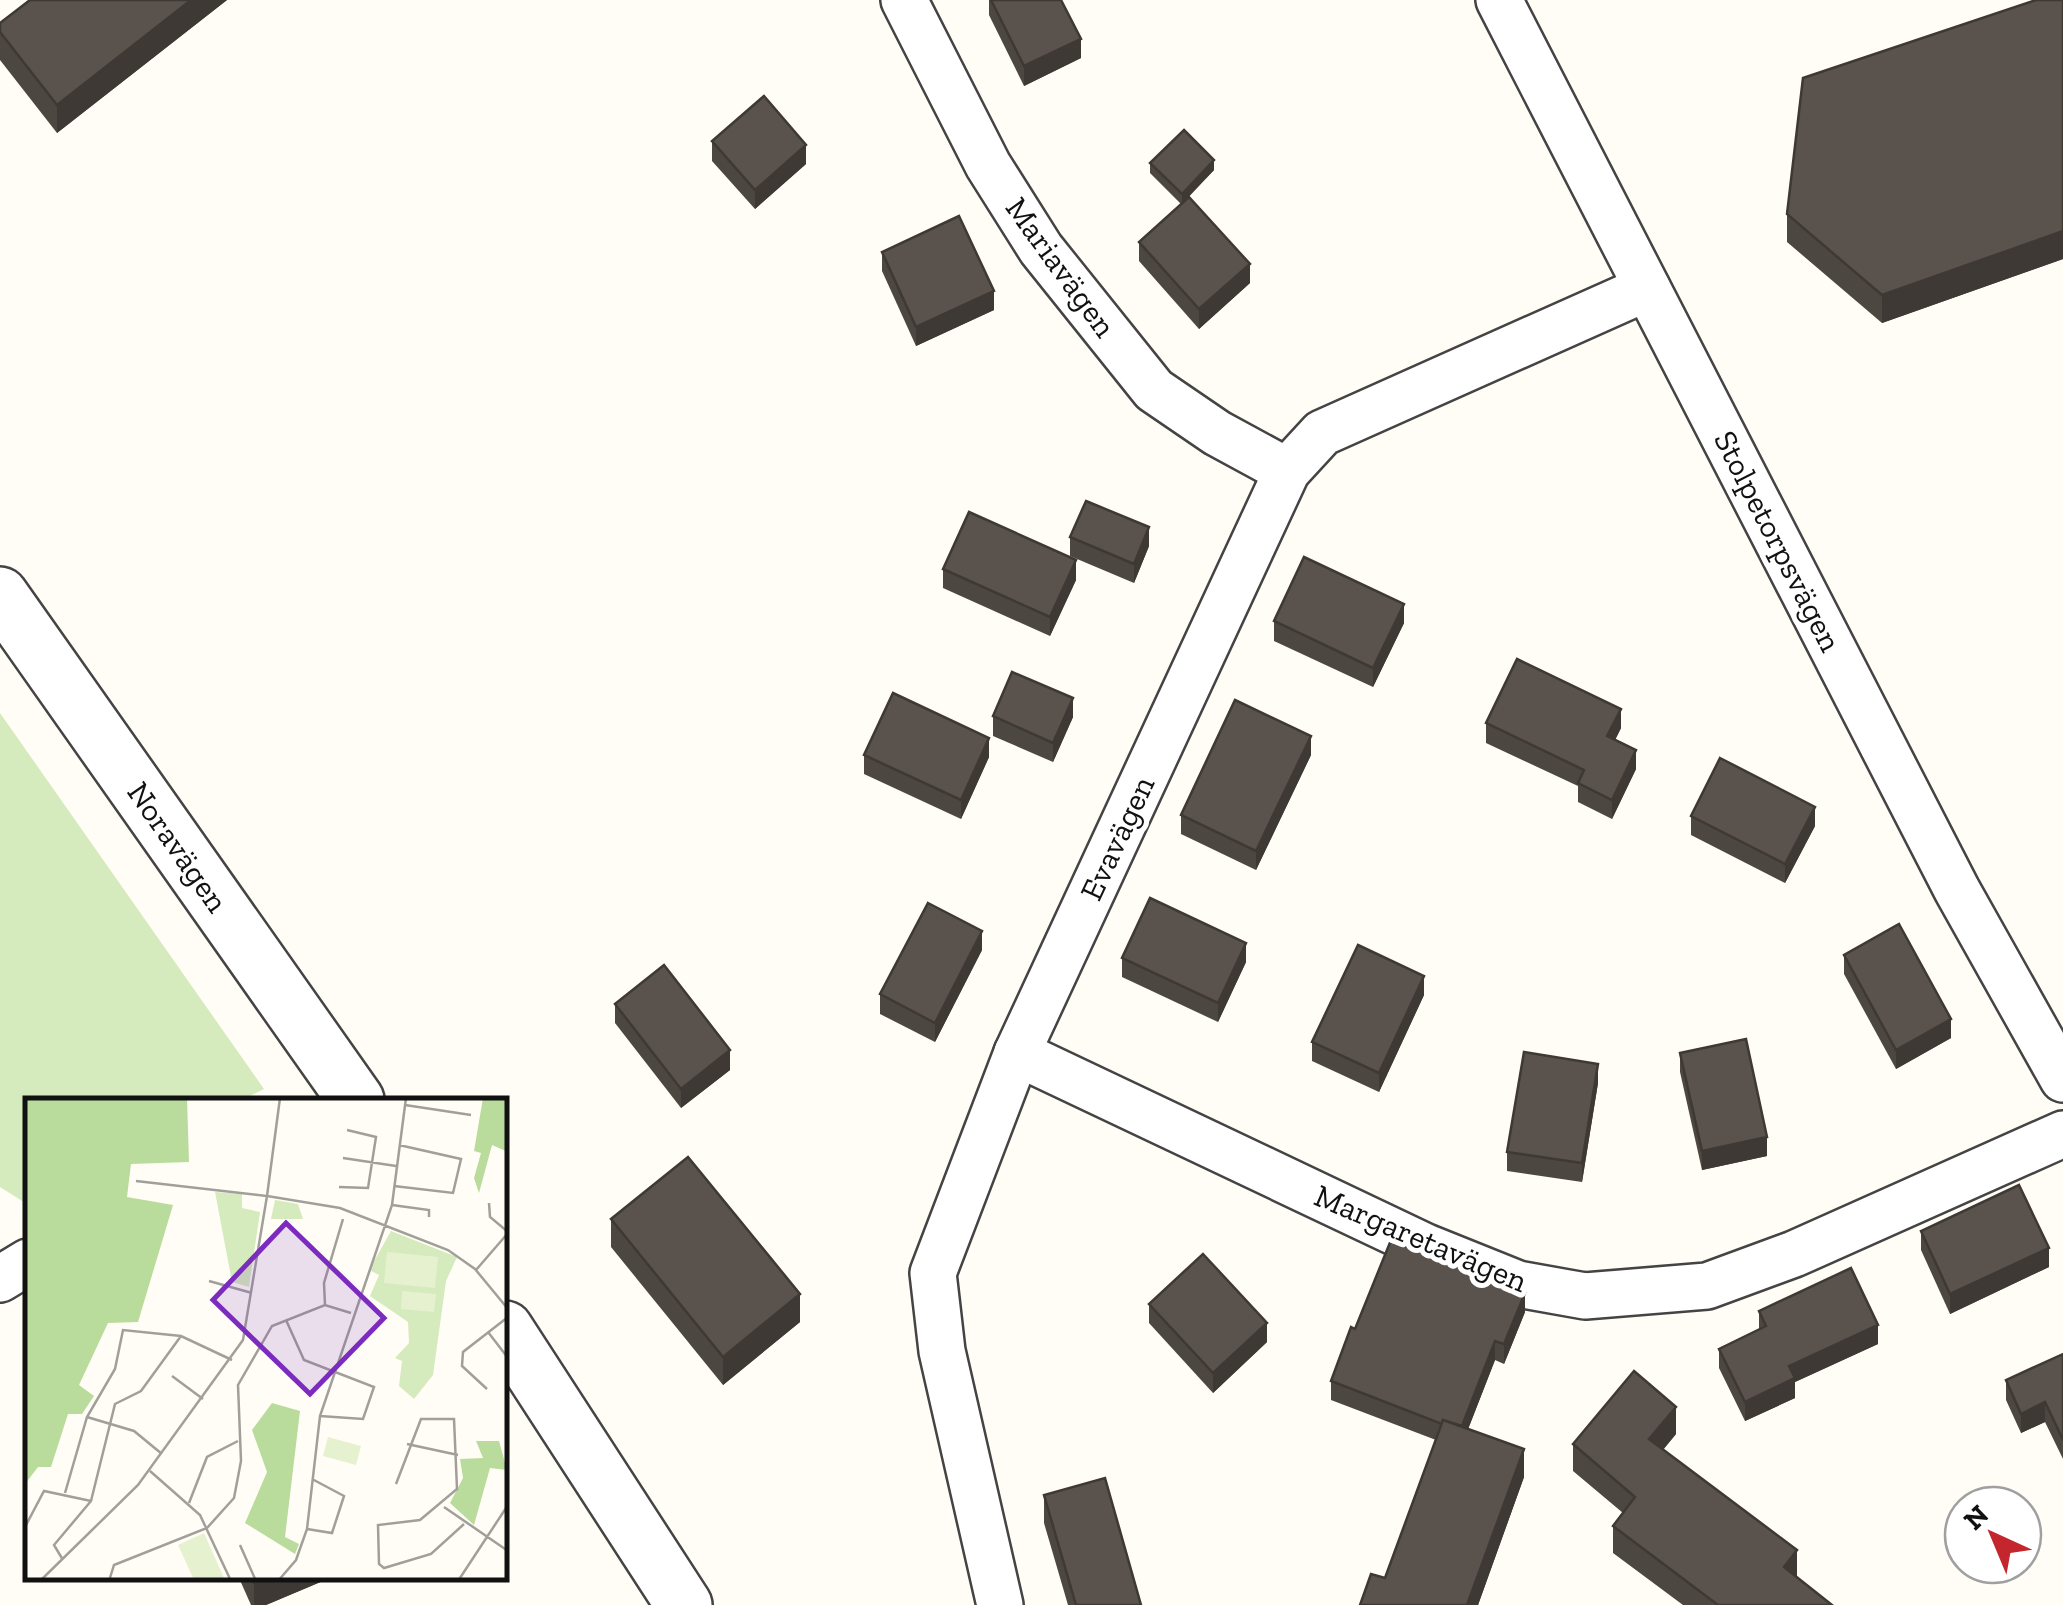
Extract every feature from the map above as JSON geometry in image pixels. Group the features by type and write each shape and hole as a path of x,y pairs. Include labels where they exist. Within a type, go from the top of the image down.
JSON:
{"street":[{"name":"Mariavägen","path":"904,0 988,165 1041,249 1154,390 1217,433 1287,471"},
{"name":"Stolpetorpsvägen","path":"1498,0 1957,890 2063,1079"},
{"name":"Evavägen","path":"1000,1605 942,1351 933,1273 1017,1053 1287,471 1322,432 1647,288"},
{"name":"Noravägen","path":"0,595 355,1098"},
{"name":"Margaretavägen","path":"1017,1053 1426,1247 1518,1284 1586,1296 1707,1286 1794,1254 2063,1134"},
{"path":"0,1279 25,1264"},
{"path":"508,1334 684,1605"}],"green space":[{"path":"0,713 264,1089 246,1098 25,1098 25,1203 0,1187"}],"building":[{"path":"30,0 191,0 57,105 0,32 0,23"},
{"path":"991,0 1061,0 1081,39 1024,66"},
{"path":"2036,0 2063,0 2063,231 1882,295 1787,214 1803,78"},
{"path":"764,96 806,145 755,190 712,141"},
{"path":"1184,130 1214,160 1182,194 1150,163"},
{"path":"1189,197 1250,264 1199,309 1139,242"},
{"path":"959,216 994,291 916,327 882,252"},
{"path":"1086,501 1149,527 1134,564 1070,537"},
{"path":"969,512 1076,560 1050,617 943,569"},
{"path":"1304,557 1404,604 1373,668 1274,621"},
{"path":"1517,659 1621,709 1607,736 1636,750 1612,800 1578,783 1584,770 1486,723"},
{"path":"1012,672 1073,698 1053,743 993,716"},
{"path":"893,693 989,738 961,800 864,755"},
{"path":"1235,700 1311,736 1256,851 1181,815"},
{"path":"1720,758 1815,807 1785,864 1691,816"},
{"path":"1150,898 1246,943 1218,1003 1122,958"},
{"path":"928,903 982,931 935,1023 880,994"},
{"path":"1899,924 1951,1019 1896,1050 1844,955"},
{"path":"1358,945 1424,976 1379,1073 1312,1042"},
{"path":"664,965 730,1050 681,1089 615,1004"},
{"path":"1746,1039 1767,1137 1702,1151 1680,1053"},
{"path":"1524,1052 1598,1064 1582,1163 1507,1152"},
{"path":"688,1157 800,1294 723,1357 611,1219"},
{"path":"2019,1185 2049,1248 1950,1294 1921,1231"},
{"path":"1391,1240 1525,1293 1504,1344 1495,1341 1462,1426 1443,1420 1442,1424 1331,1381"},
{"path":"1203,1254 1267,1323 1213,1373 1149,1304"},
{"path":"1851,1268 1878,1325 1789,1366 1795,1378 1745,1402 1719,1349 1766,1326 1759,1311"},
{"path":"2063,1354 2063,1440 2045,1402 2021,1414 2006,1380"},
{"path":"1634,1371 1676,1407 1649,1439 1797,1550 1784,1567 1832,1605 1718,1605 1613,1526 1635,1497 1573,1444"},
{"path":"1443,1420 1524,1449 1467,1605 1360,1605 1371,1574 1385,1578"},
{"path":"1105,1478 1141,1605 1076,1605 1044,1495"}]}
